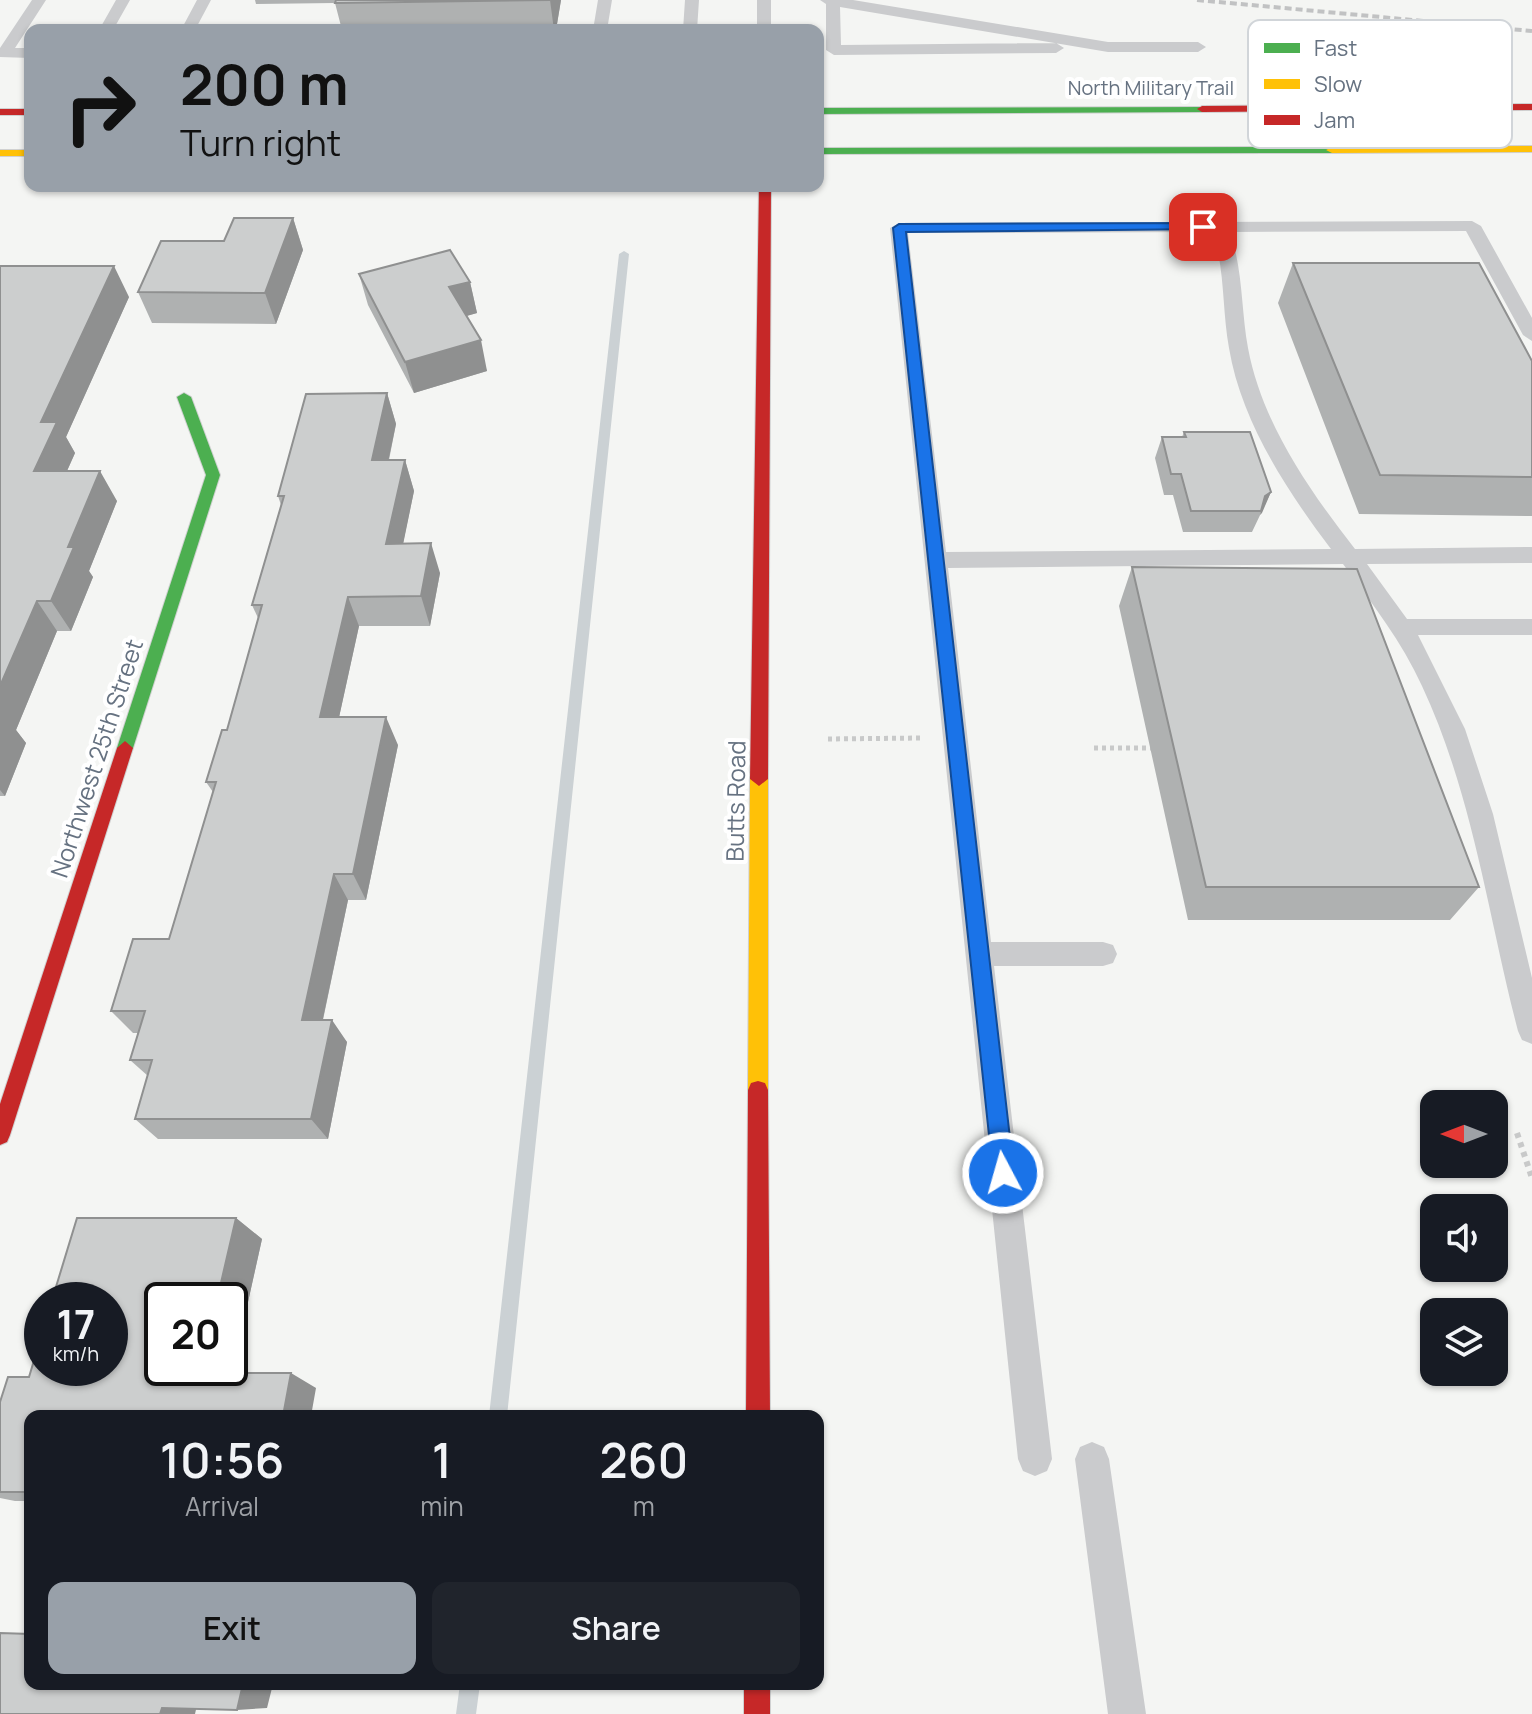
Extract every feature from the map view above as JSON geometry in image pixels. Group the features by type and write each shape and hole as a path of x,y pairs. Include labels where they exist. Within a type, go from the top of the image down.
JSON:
{"street":[{"name":"North Military Trail","path":"1512,107 1532,107"},
{"name":"North Military Trail","path":"824,111 1248,109"},
{"path":"0,112 24,112"},
{"path":"824,151 1532,149"},
{"path":"0,153 24,153"},
{"name":"Butts Road","path":"758,1410 758,835 765,192"},
{"name":"Northwest 25th Street","path":"0,1135 213,475 184,397"},
{"path":"757,1690 757,1714"}],"lane":[{"path":"24,53 4,53 39,0"},
{"path":"109,24 123,0"},
{"path":"191,24 204,0"},
{"path":"601,24 605,0"},
{"path":"690,24 692,0"},
{"path":"764,0 764,24"},
{"path":"1108,47 830,0 834,50 1198,47"},
{"path":"1035,1459 899,228 1472,226 1532,335"},
{"path":"1220,227 1233,268 1236,344 1247,382 1277,451 1312,507 1402,627 1436,689 1471,783 1522,954 1532,1031"},
{"path":"936,560 1532,555"},
{"path":"1402,627 1532,627"},
{"path":"979,954 1103,954"},
{"path":"1092,1459 1127,1714"}],"path":[{"path":"828,739 934,738"},
{"path":"1094,748 1151,748"},
{"path":"1517,1133 1532,1178"}],"building":[{"path":"336,0 550,0 335,3"},
{"path":"234,218 293,218 265,293 138,292 161,241 224,241"},
{"path":"450,250 470,282 449,287 481,340 405,362 359,274"},
{"path":"1293,263 1479,263 1532,361 1532,477 1380,475"},
{"path":"0,266 114,266 41,422 57,422 34,471 100,471 68,547 74,547 51,601 37,601 0,686"},
{"path":"387,393 372,460 405,460 386,544 431,543 421,596 348,597 320,717 386,717 353,874 334,874 302,1020 332,1020 311,1119 135,1119 152,1060 130,1060 145,1011 111,1011 133,939 169,939 216,782 206,782 222,730 227,730 262,605 252,605 284,496 278,496 306,394"},
{"path":"1184,432 1250,432 1271,492 1265,496 1261,511 1191,511 1181,474 1171,474 1162,437 1186,437"},
{"path":"1132,567 1357,569 1479,887 1206,887"},
{"path":"77,1218 236,1218 221,1282 144,1282 144,1386 248,1386 248,1373 291,1373 284,1410 24,1410 24,1492 0,1492 0,1402 8,1377 24,1377 24,1386 128,1386 128,1282 57,1282"},
{"path":"0,1633 24,1634 24,1690 242,1690 237,1710 162,1708 160,1714 0,1714"}],"waterway":[{"path":"499,1410 624,254"},
{"path":"466,1714 469,1690"}],"railway":[{"path":"1197,0 1413,20"},
{"path":"1512,29 1532,31"}],"traffic: fast":[{"path":"824,111 1202,109"},
{"path":"824,151 1332,150"},
{"path":"125,748 213,475 184,397"}],"traffic: slow":[{"path":"1332,150 1532,149"},
{"path":"0,153 24,153"},
{"path":"758,1090 759,779"}],"traffic: jam":[{"path":"1512,107 1532,107"},
{"path":"1202,109 1248,109"},
{"path":"0,112 24,112"},
{"path":"759,779 765,192"},
{"path":"0,1135 125,748"},
{"path":"758,1090 758,1410"},
{"path":"757,1690 757,1714"}],"route":[{"path":"1003,1173 899,228 1203,227"}]}
